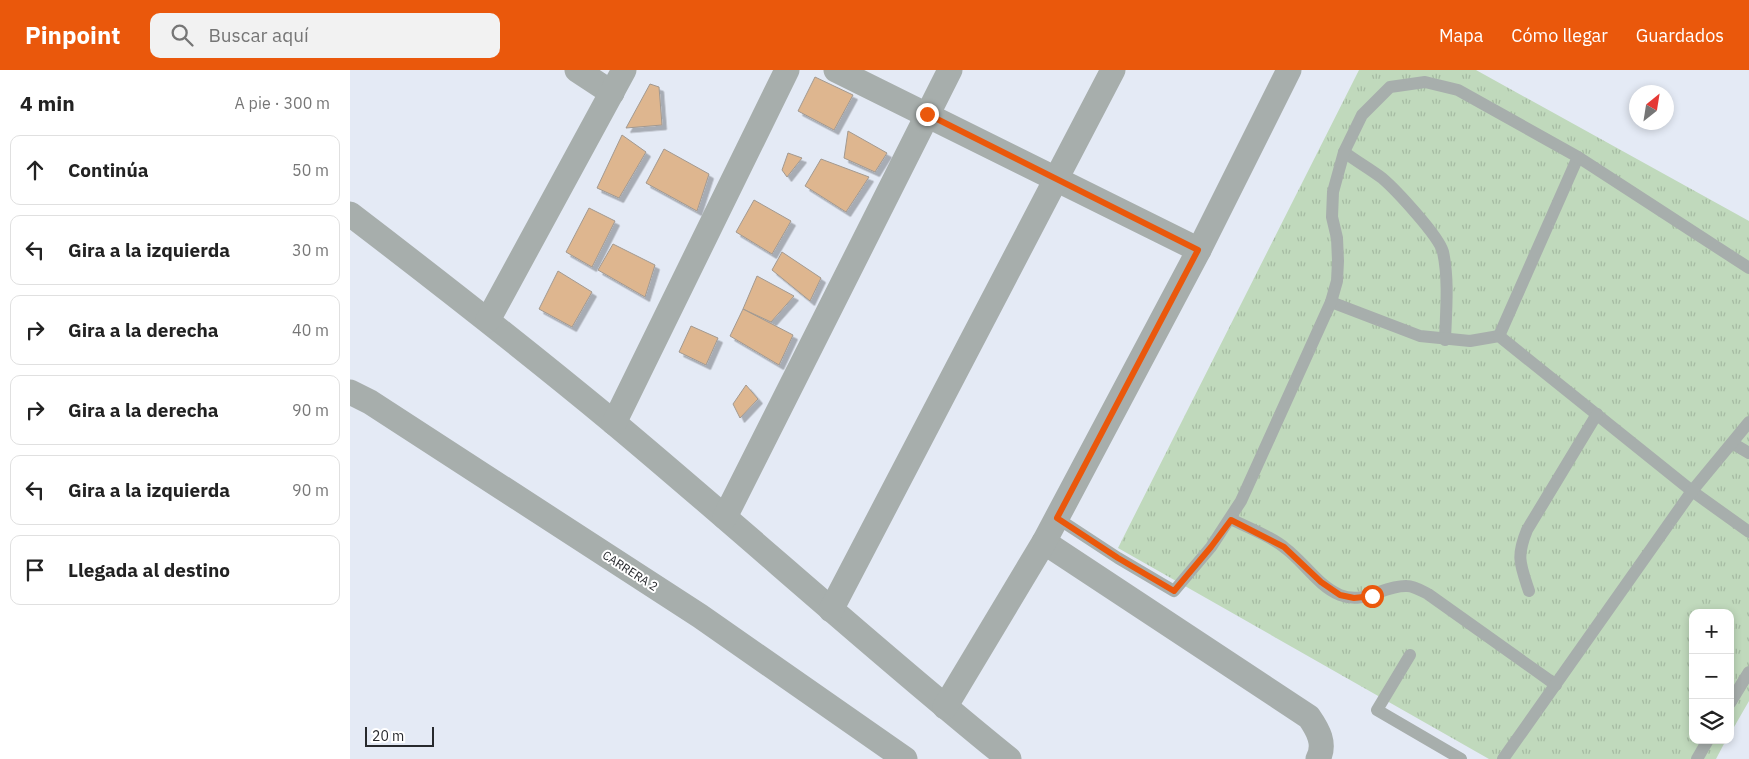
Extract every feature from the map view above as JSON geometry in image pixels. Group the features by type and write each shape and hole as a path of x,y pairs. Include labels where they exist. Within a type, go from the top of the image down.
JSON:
{"street":[{"path":"578,70 612,93"},
{"path":"488,320 624,70"},
{"path":"614,423 787,70"},
{"path":"836,70 1198,250"},
{"path":"725,517 950,70"},
{"path":"831,610 1113,70"},
{"path":"945,707 1057,518 1198,250 1289,70"},
{"path":"350,214 488,320 614,423 945,707 1009,759"},
{"name":"CARRERA 2","path":"350,392 379,407 700,616 905,759"},
{"path":"1044,542 1309,717 1319,732 1321,752 1318,759"}],"lane":[{"path":"1057,518 1118,558 1174,591 1211,547 1231,520 1241,501 1331,302 1337,281 1338,268 1336,238 1332,217 1332,192 1344,152 1362,115 1390,88 1425,82 1458,90 1578,157 1749,268"},
{"path":"1344,152 1383,179 1415,212 1442,250 1446,291 1445,340"},
{"path":"1499,336 1578,157"},
{"path":"1331,302 1420,336 1470,341 1499,336 1692,491 1749,532"},
{"path":"1530,591 1520,565 1520,547 1527,530 1597,414"},
{"path":"1503,759 1692,491 1749,422"},
{"path":"1732,442 1749,453"},
{"path":"1231,520 1284,547 1321,582 1340,595 1354,598 1372,596 1389,588 1408,586 1428,594 1556,684"},
{"path":"1410,655 1377,710 1461,759"},
{"path":"1733,699 1749,672"},
{"path":"1697,759 1706,744"}],"green space":[{"path":"1359,70 1476,70 1749,221 1749,701 1734,727 1734,609 1689,609 1689,744 1724,744 1716,759 1489,759 1118,548"}],"building":[{"path":"815,77 853,95 834,130 798,111"},
{"path":"650,84 659,87 662,125 626,128"},
{"path":"848,131 887,153 875,172 844,158"},
{"path":"622,135 646,152 619,198 597,188"},
{"path":"664,149 709,174 697,211 646,183"},
{"path":"788,153 802,158 787,177 782,170"},
{"path":"821,159 869,177 846,212 805,186"},
{"path":"754,200 791,221 772,254 736,232"},
{"path":"589,208 615,221 592,267 566,252"},
{"path":"613,244 655,265 645,297 598,270"},
{"path":"782,252 821,278 810,301 772,270"},
{"path":"558,271 592,292 572,327 539,309"},
{"path":"757,276 794,296 771,322 743,309"},
{"path":"743,309 793,335 779,365 730,336"},
{"path":"691,326 718,338 706,365 679,352"},
{"path":"746,385 758,399 740,418 733,404"}],"route":[{"path":"927,114 1198,250 1057,518 1118,558 1174,591 1231,520 1284,547 1321,582 1340,595 1354,598 1372,596"}]}
